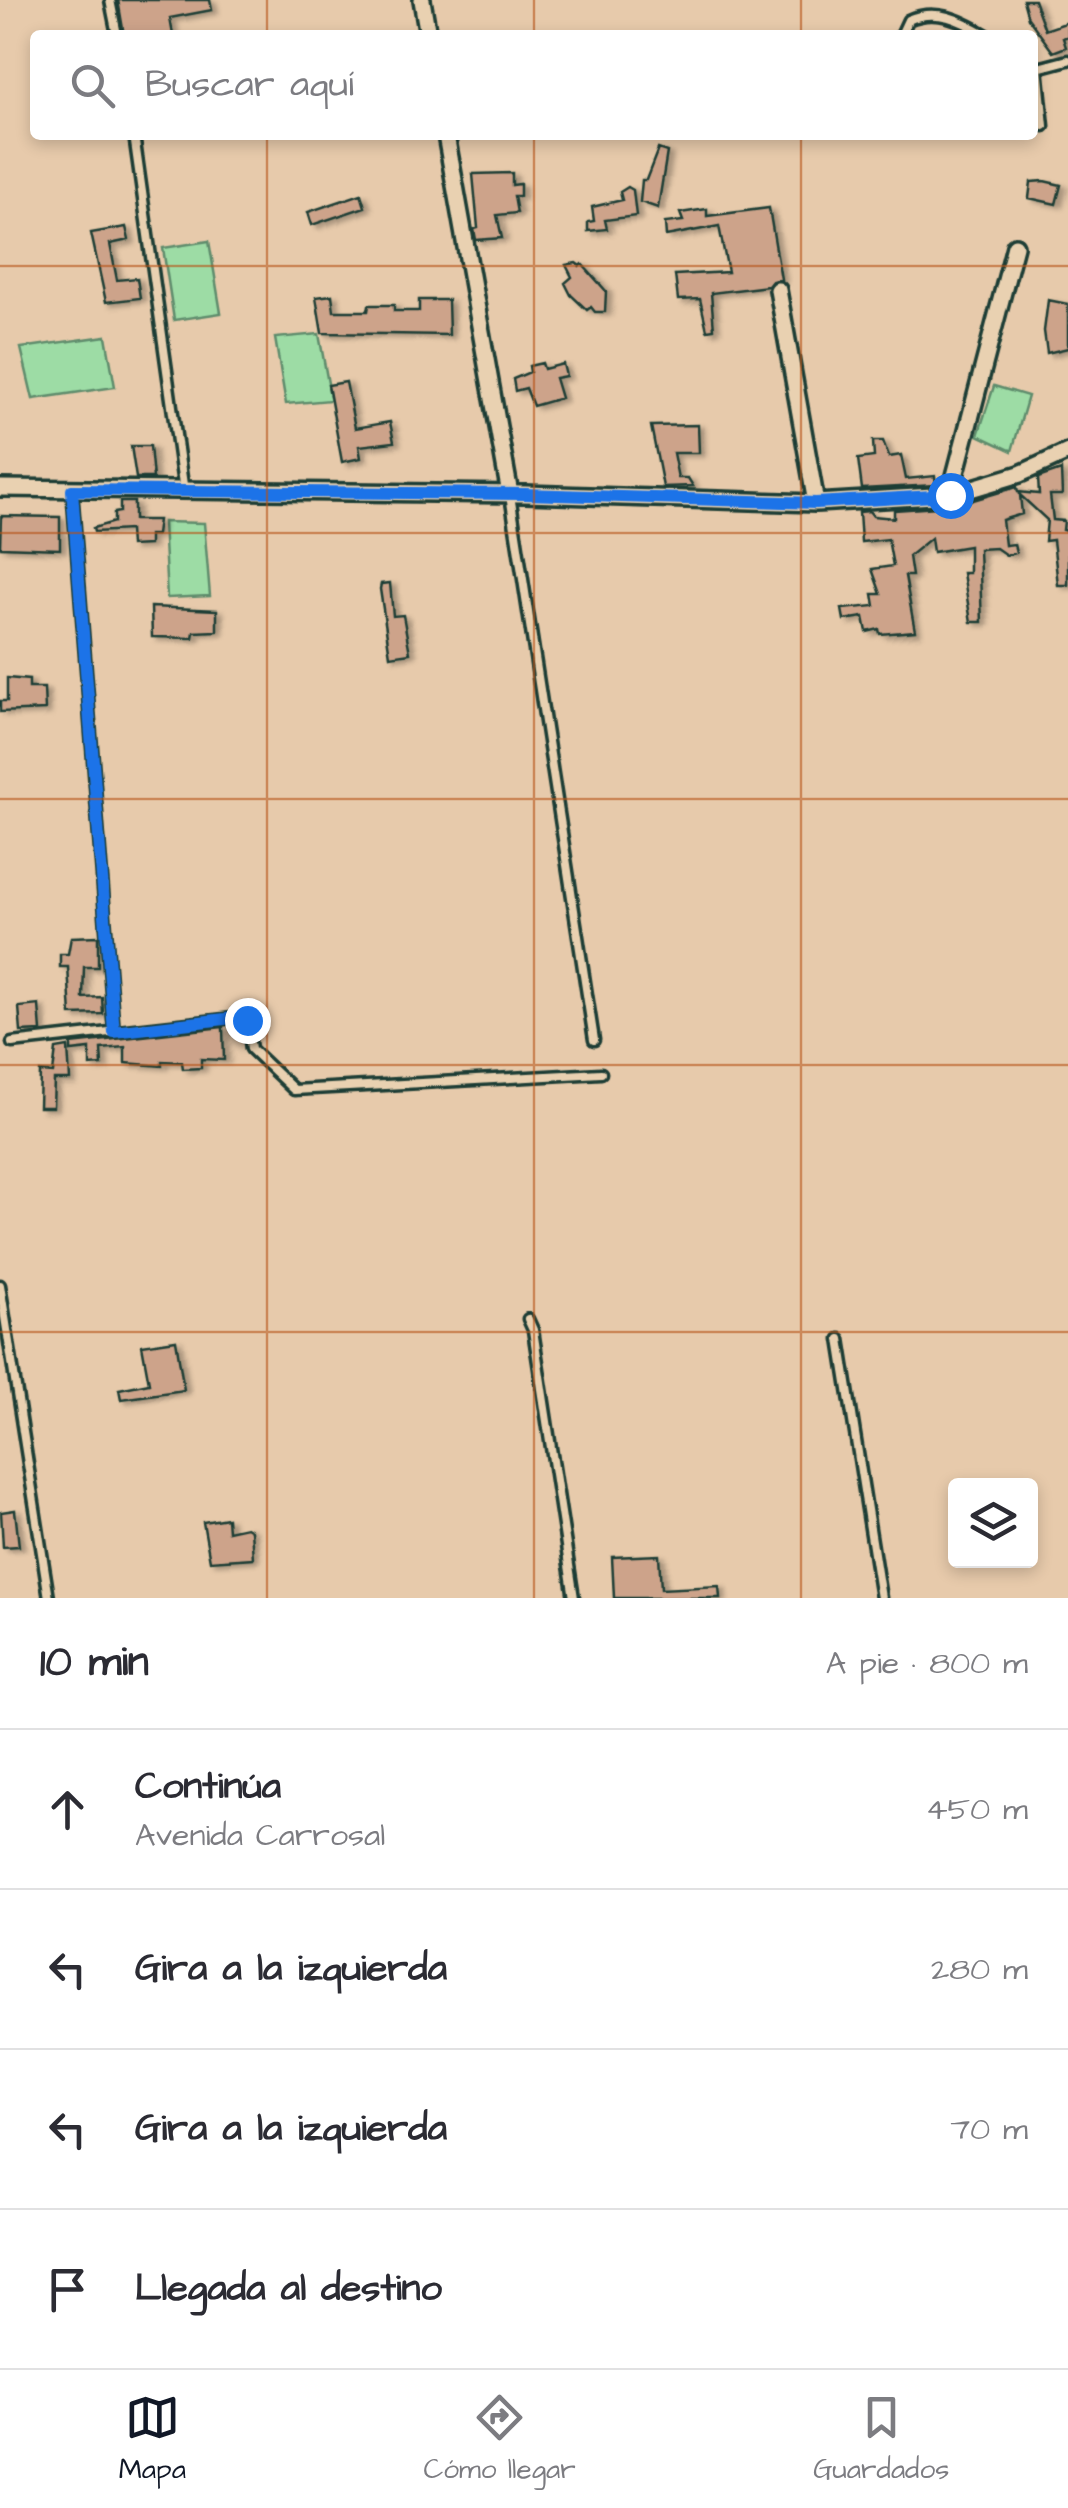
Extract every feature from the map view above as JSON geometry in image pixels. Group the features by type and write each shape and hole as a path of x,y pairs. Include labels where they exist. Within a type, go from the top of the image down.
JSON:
{"street":[{"path":"422,0 427,30"},
{"path":"447,140 510,494"},
{"path":"950,495 1015,246"},
{"path":"778,290 816,503"},
{"path":"0,488 510,494 816,503 950,495 1020,474 1068,452"}],"lane":[{"path":"110,0 116,30"},
{"path":"903,30 908,20 925,12 977,30"},
{"path":"1038,67 1068,60"},
{"path":"1038,87 1044,126"},
{"path":"135,140 184,492"},
{"path":"72,490 114,1032"},
{"path":"510,494 594,1040"},
{"path":"12,1044 242,1017 247,1020 252,1049 294,1090 601,1073"},
{"path":"0,1285 49,1598"},
{"path":"528,1320 533,1330 574,1598"},
{"path":"840,1339 881,1598"}],"green space":[{"path":"209,241 221,313 174,320 163,248"},
{"path":"319,334 331,400 286,404 275,338"},
{"path":"106,336 115,387 33,399 21,348"},
{"path":"994,386 1028,396 1012,451 978,435"},
{"path":"163,522 204,523 210,596 167,598"}],"building":[{"path":"118,0 210,0 212,10 170,18 172,30 123,30"},
{"path":"1023,0 1034,0 1045,30 1068,22 1068,36 1063,38 1066,47 1053,52 1028,18"},
{"path":"658,149 667,152 658,208 640,202 642,180 646,180"},
{"path":"512,173 512,185 520,184 520,196 514,196 517,213 497,215 502,238 476,240 473,174"},
{"path":"1031,182 1061,185 1056,204 1029,198"},
{"path":"628,187 633,190 636,216 605,220 607,229 588,231 588,222 594,221 592,207 622,200 620,192"},
{"path":"361,194 365,207 312,225 308,212"},
{"path":"769,208 781,279 768,286 711,293 714,329 707,330 700,299 678,300 675,275 728,272 719,226 666,236 665,223 683,221 680,213 707,209 707,216"},
{"path":"126,227 129,240 110,244 117,280 137,278 140,298 106,302 91,233"},
{"path":"582,264 606,291 605,312 595,312 591,307 587,310 571,295 565,283 572,277 566,265"},
{"path":"332,295 334,311 368,311 369,305 394,305 394,311 419,311 419,300 448,300 449,335 322,333 316,297"},
{"path":"1048,300 1068,304 1068,348 1047,353 1044,331"},
{"path":"542,363 544,369 563,364 566,376 555,378 561,398 533,406 526,388 515,391 513,379 530,372 529,366"},
{"path":"346,382 355,428 390,422 394,442 359,446 361,458 342,462 328,385"},
{"path":"698,425 699,453 673,453 678,478 688,478 693,486 663,487 651,426"},
{"path":"873,441 883,441 889,457 901,455 906,479 935,476 936,485 862,489 858,459 874,457"},
{"path":"131,446 150,446 153,478 136,478"},
{"path":"1061,470 1062,495 1050,495 1053,520 1064,521 1063,530 1068,531 1068,585 1058,585 1053,540 1045,541 1047,520 1020,495 1022,514 1002,520 1005,545 1014,544 1016,553 1006,555 996,548 979,549 982,622 971,622 963,573 969,573 969,546 933,552 931,538 909,556 912,576 905,576 915,631 867,632 864,617 844,620 842,609 875,606 873,594 881,594 872,569 893,566 888,539 861,542 859,512 894,518 894,510 953,506 1017,487 1018,492 1039,494 1038,478"},
{"path":"120,502 134,502 134,520 158,520 156,535 149,535 149,545 130,546 129,530 94,532 93,528 114,522"},
{"path":"1,516 60,517 60,549 0,547"},
{"path":"390,583 393,616 403,615 410,653 390,656 380,589 381,584"},
{"path":"151,607 217,610 217,631 194,632 193,638 152,637"},
{"path":"7,678 29,680 29,688 44,688 45,710 0,712 0,701 7,701"},
{"path":"98,936 98,967 84,967 83,998 102,997 103,1014 71,1015 68,967 60,967 60,954 68,954 71,937"},
{"path":"39,1005 41,1031 21,1032 19,1007"},
{"path":"223,1027 224,1060 201,1059 201,1068 183,1069 182,1062 162,1061 162,1066 125,1063 125,1047 101,1049 102,1065 90,1066 90,1049 71,1051 71,1044"},
{"path":"68,1047 70,1080 54,1080 53,1107 39,1107 40,1072 53,1073 56,1049"},
{"path":"176,1340 184,1390 121,1399 119,1389 149,1383 142,1345"},
{"path":"15,1510 19,1546 3,1547 1,1512"},
{"path":"227,1518 228,1531 246,1527 251,1530 253,1558 210,1561 203,1522"},
{"path":"659,1555 661,1589 719,1586 720,1598 614,1598 612,1557"}],"route":[{"path":"247,1020 242,1017 114,1032 72,490 525,494 816,503 950,495"}]}
